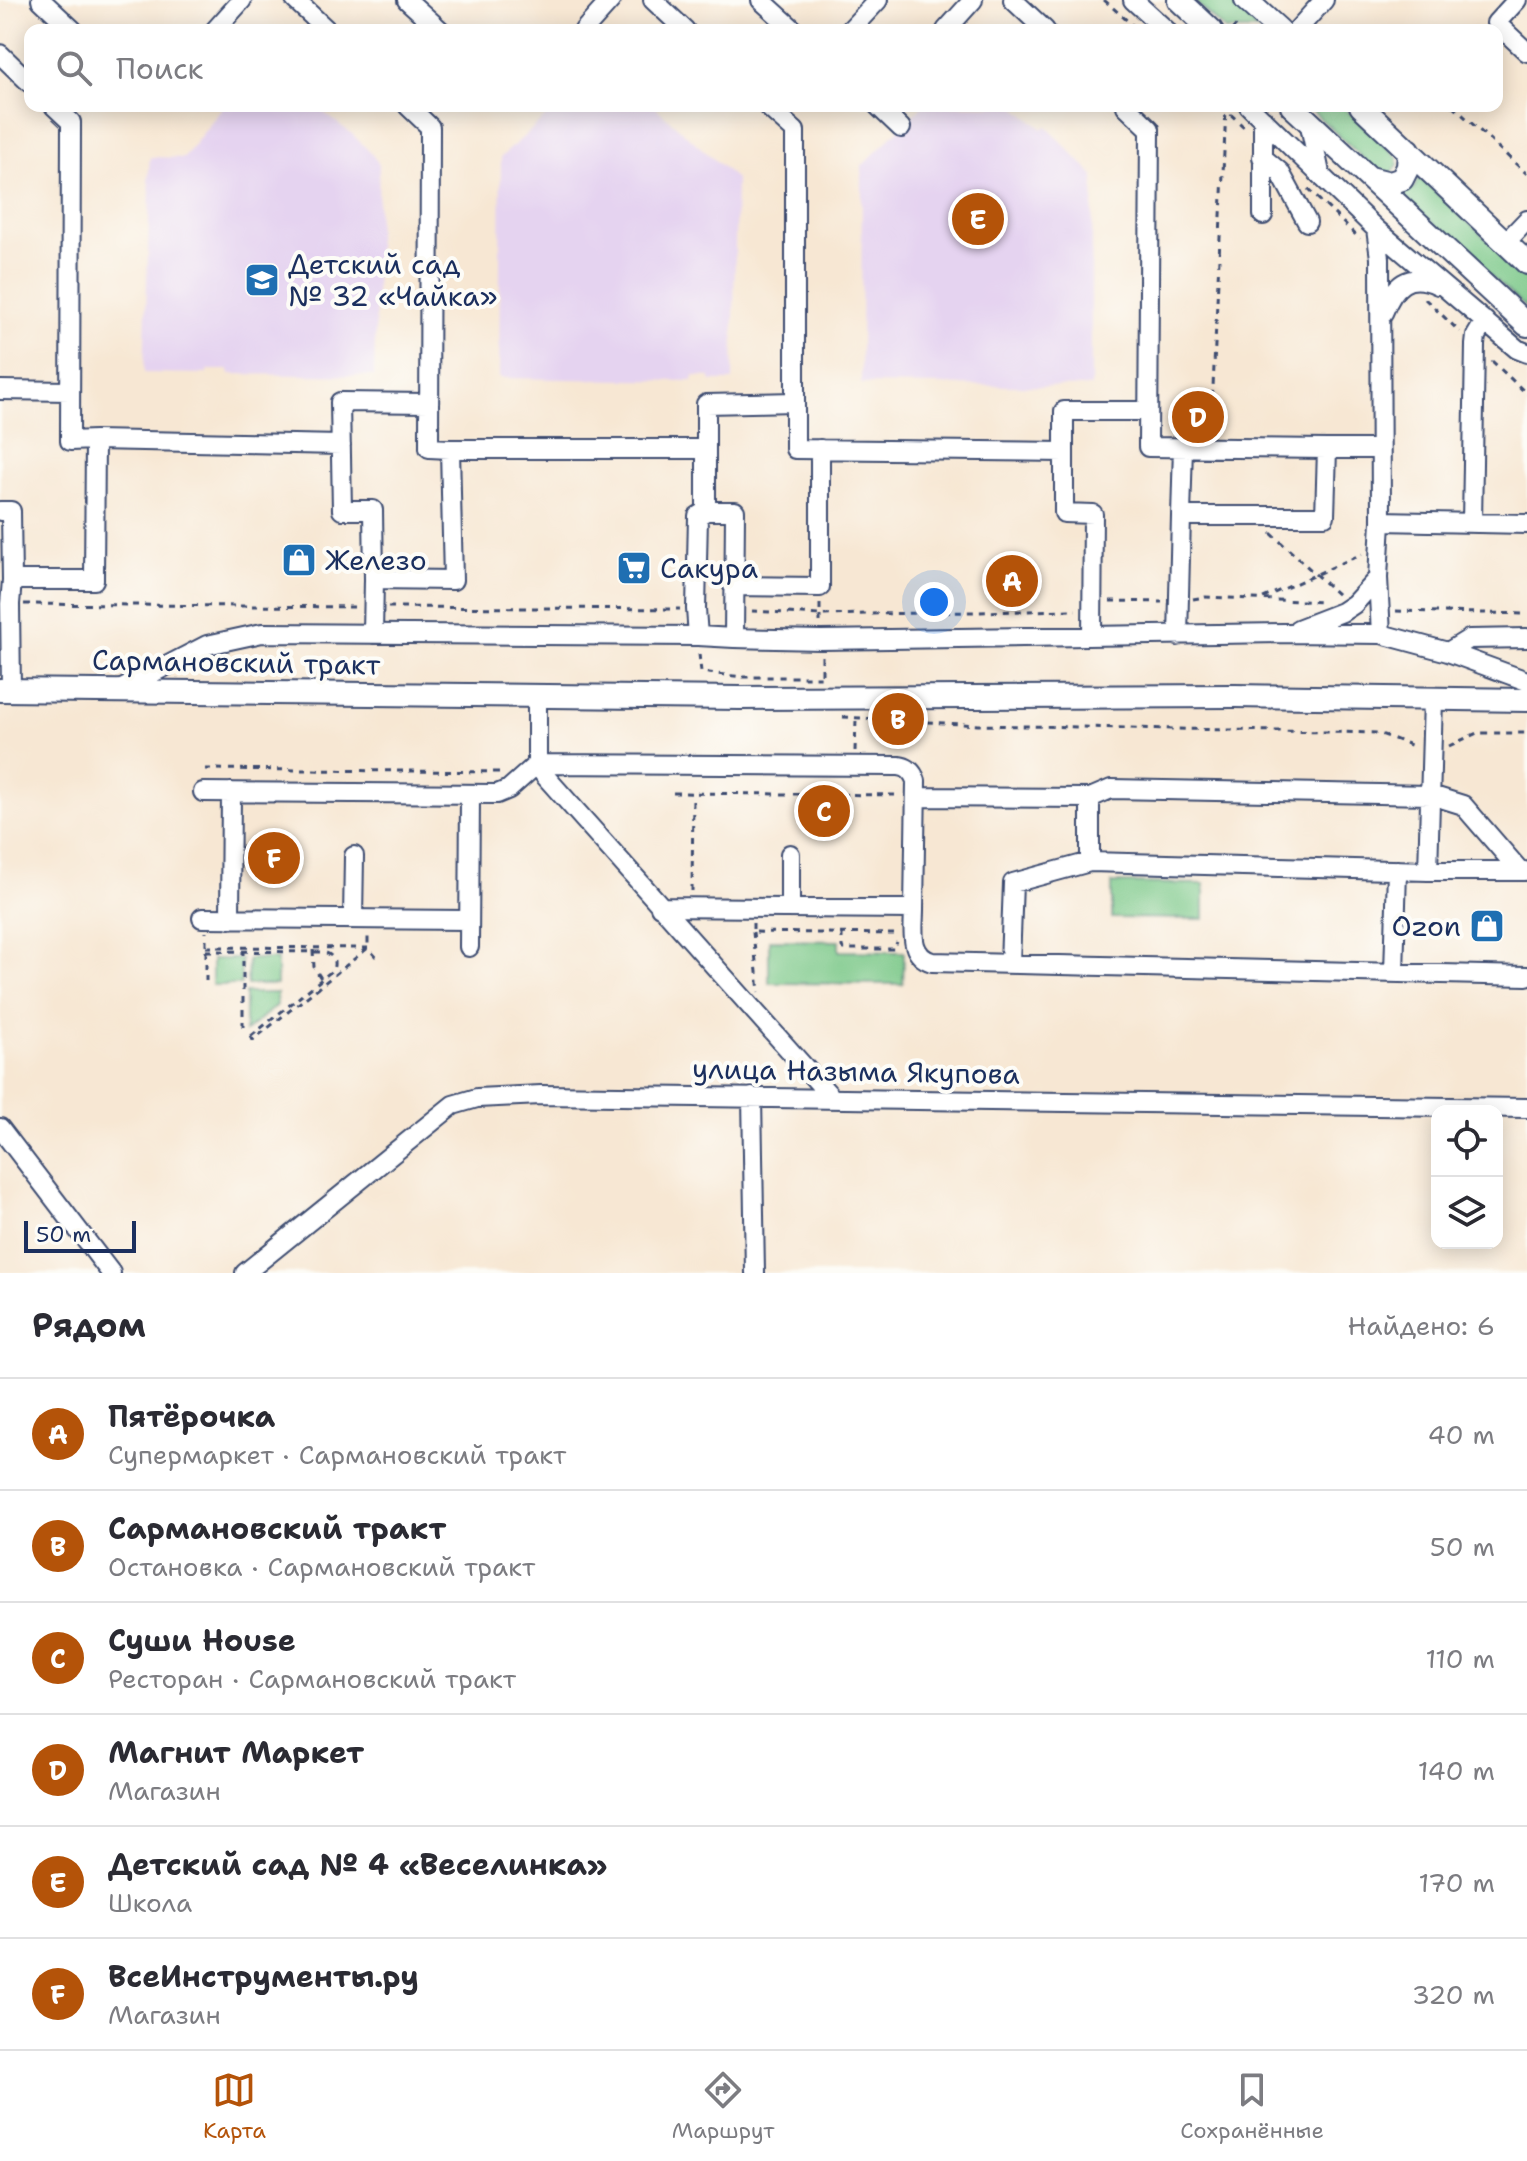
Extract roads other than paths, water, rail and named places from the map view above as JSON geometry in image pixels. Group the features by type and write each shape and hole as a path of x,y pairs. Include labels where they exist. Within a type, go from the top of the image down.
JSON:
{"main road":[{"path":"1179,0 1205,24"},
{"path":"1245,8 1270,24"},
{"path":"1368,112 1527,263"},
{"path":"1301,114 1527,325"},
{"path":"1370,178 1390,183 1402,179 1408,167 1409,150"},
{"name":"Сармановский тракт","path":"6,690 755,698 1235,696 1527,700"}],"street":[{"path":"41,0 67,24"},
{"path":"220,24 242,0"},
{"path":"295,0 321,24"},
{"path":"407,0 433,24"},
{"path":"589,24 611,0"},
{"path":"653,0 679,24"},
{"path":"761,0 787,24"},
{"path":"856,24 878,0"},
{"path":"951,24 973,0"},
{"path":"1013,0 1039,24"},
{"path":"1133,0 1159,24"},
{"path":"1302,24 1324,0"},
{"path":"1497,24 1517,0"},
{"path":"1503,30 1527,52"},
{"path":"0,54 24,77"},
{"path":"60,112 71,122 70,441 341,445"},
{"path":"414,112 430,127 429,448 706,449"},
{"path":"774,112 795,131 795,449 1064,452"},
{"path":"884,112 901,128"},
{"path":"1132,112 1150,129 1148,447 1380,449"},
{"path":"1255,112 1376,229 1517,349 1527,353"},
{"path":"1301,114 1320,175"},
{"path":"1263,119 1263,215"},
{"path":"1262,157 1280,172 1307,222"},
{"path":"1505,243 1527,220"},
{"path":"1376,229 1380,258 1381,521 1378,611 1381,634"},
{"path":"1379,324 1389,299 1406,281 1424,279 1448,290"},
{"path":"1472,523 1475,345 1476,336 1485,321"},
{"path":"0,390 70,391"},
{"path":"373,634 373,510 342,510 340,402 429,403"},
{"path":"706,511 706,404 794,402"},
{"path":"1092,636 1093,514 1064,513 1064,411 1148,411"},
{"path":"12,580 94,580 95,440"},
{"path":"1178,636 1181,516 1189,447"},
{"path":"374,579 453,580 450,449"},
{"path":"733,586 820,587 820,449"},
{"path":"1181,516 1325,516 1327,449"},
{"path":"0,511 11,511 12,580 6,690"},
{"path":"698,636 698,516 706,511 735,511 734,638"},
{"path":"1381,521 1527,524"},
{"path":"1285,633 1342,612 1378,578"},
{"path":"118,691 207,645 262,633 698,636 821,640 1381,634 1448,652 1527,681"},
{"path":"1448,652 1469,639 1527,638"},
{"path":"532,768 537,696"},
{"path":"1428,871 1433,699"},
{"path":"203,792 470,794 503,792 532,768 899,766 908,768 916,781 907,796 914,944 923,959 932,962 1527,976"},
{"path":"532,768 560,794 832,1098"},
{"path":"907,796 1090,798 1111,789 1431,795 1463,805 1523,871"},
{"path":"230,919 231,792"},
{"path":"469,947 470,794"},
{"path":"1090,798 1090,862"},
{"path":"790,854 790,908"},
{"path":"354,856 361,920"},
{"path":"1010,963 1013,883 1090,862 1523,871"},
{"path":"1394,973 1397,870"},
{"path":"660,907 914,909"},
{"path":"204,918 469,920"},
{"name":"улица Назыма Якупова","path":"245,1273 453,1105 477,1098 541,1095 752,1097 1527,1108"},
{"path":"752,1097 755,1273"},
{"path":"0,1128 111,1273"}],"place":[{"name":"Детский сад № 4 «Веселинка»","path":"978,219"},
{"name":"Детский сад № 32 «Чайка»","path":"262,280"},
{"name":"Магнит Маркет","path":"1198,417"},
{"name":"Железо","path":"299,560"},
{"name":"Сакура","path":"634,568"},
{"name":"Пятёрочка","path":"1012,581"},
{"name":"Сармановский тракт","path":"898,719"},
{"name":"Суши House","path":"824,811"},
{"name":"ВсеИнструменты.ру","path":"274,858"},
{"name":"Ozon","path":"1487,926"}]}
